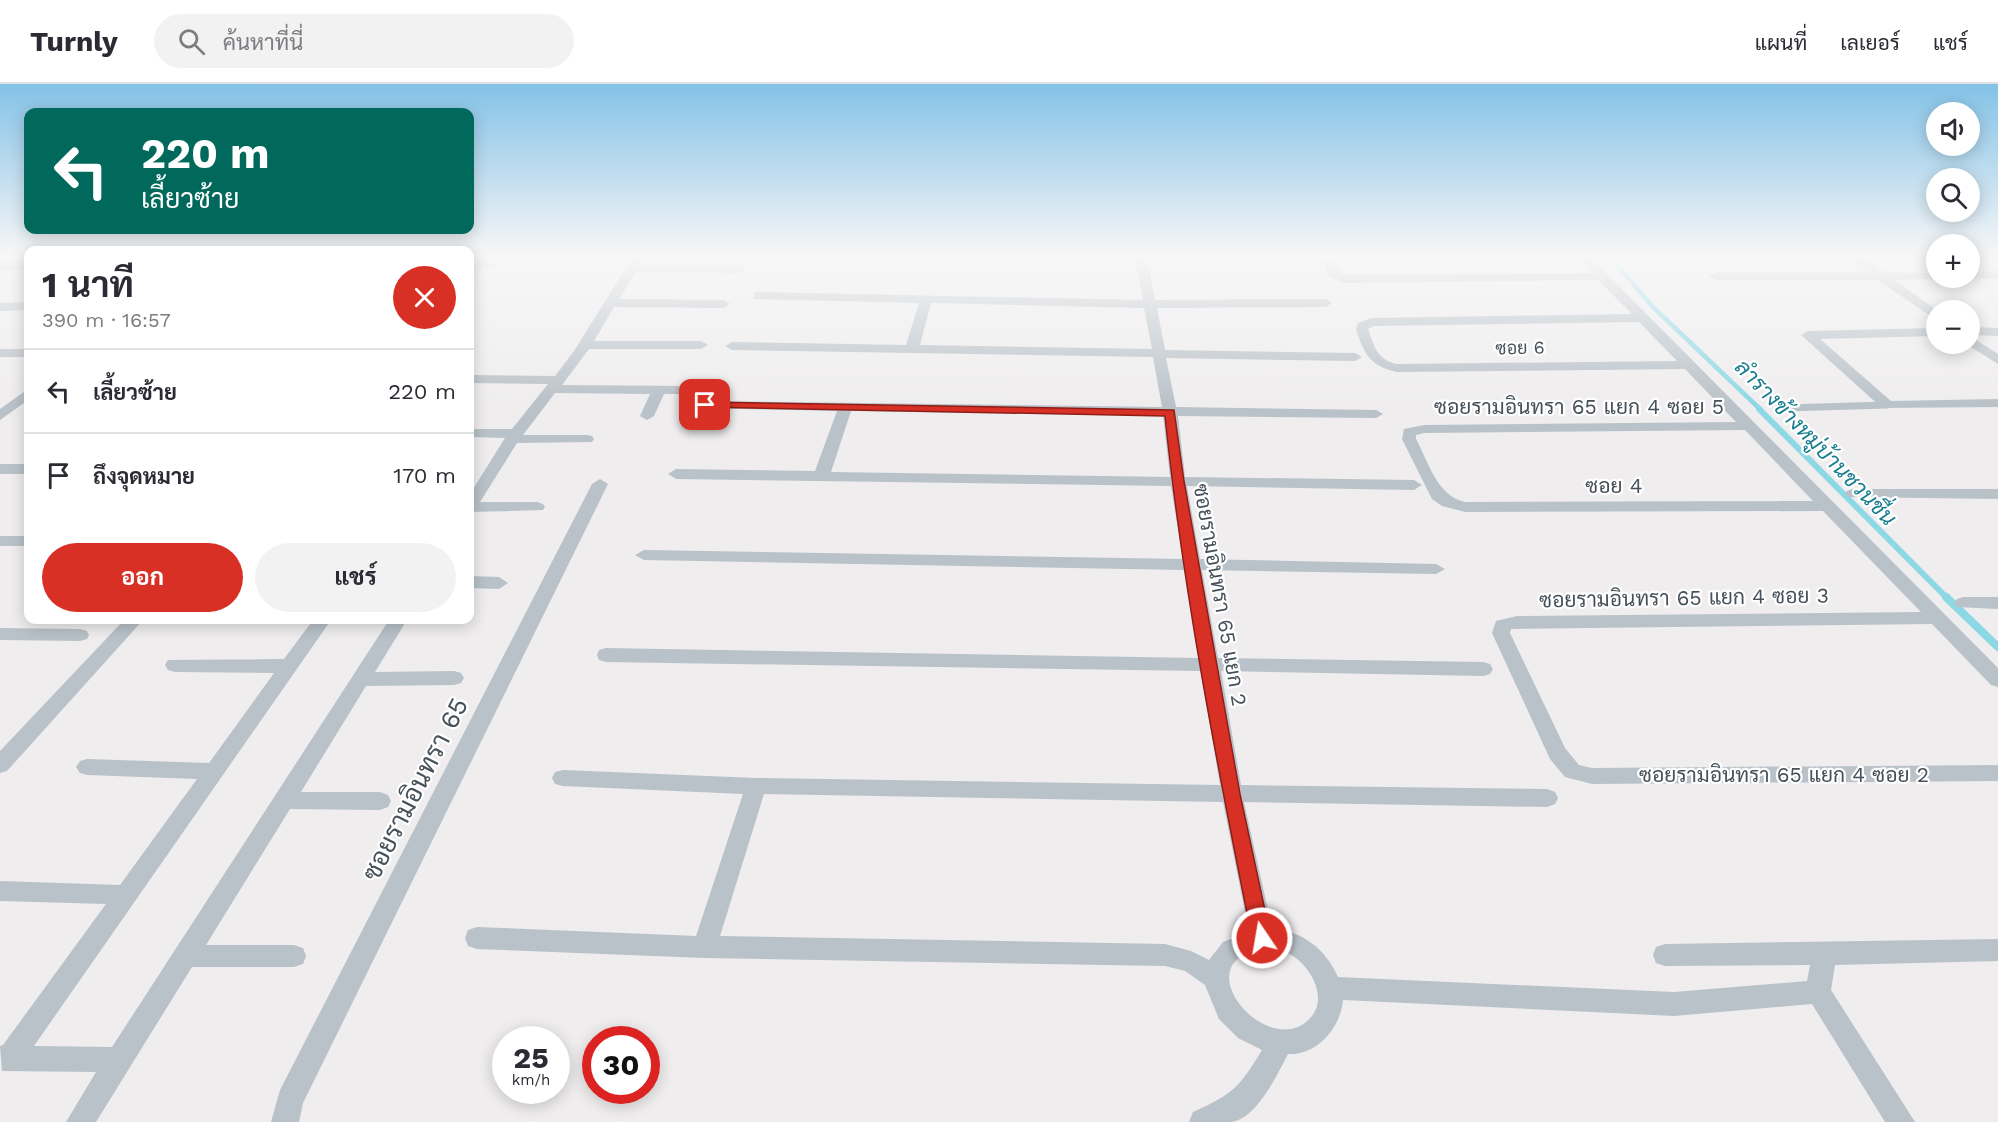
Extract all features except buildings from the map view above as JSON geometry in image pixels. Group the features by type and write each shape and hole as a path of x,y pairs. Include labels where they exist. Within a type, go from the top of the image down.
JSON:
{"street":[{"path":"0,307 16,306"},
{"path":"474,497 514,436 585,345 609,306"},
{"path":"912,349 924,306"},
{"name":"ซอยรามอินทรา 65 แยก 2","path":"1150,306 1170,412 1191,565 1232,794 1262,938"},
{"path":"1631,306 1998,680"},
{"name":"ซอย 6","path":"1642,318 1371,322 1363,326 1373,358 1379,363 1397,368 1688,364"},
{"path":"1926,332 1808,335 1887,405 1998,403"},
{"path":"1980,332 1998,332"},
{"path":"585,345 701,345"},
{"path":"732,346 1356,357"},
{"path":"1980,347 1998,360"},
{"path":"0,353 24,353"},
{"path":"474,379 687,390"},
{"path":"647,416 659,390"},
{"path":"0,416 6,405 24,395"},
{"path":"6,405 24,405"},
{"path":"705,405 1376,414"},
{"path":"822,474 846,408"},
{"name":"ซอยรามอินทรา 65 แยก 4 ซอย 5","path":"1409,432 1424,429 1749,426"},
{"name":"ซอย 4","path":"1409,432 1409,439 1438,496 1448,503 1465,507 1827,506"},
{"path":"474,433 587,439"},
{"path":"0,469 24,469"},
{"path":"676,474 822,474 1414,485"},
{"name":"ซอยรามอินทรา 65","path":"285,1122 295,1089 600,484"},
{"path":"1852,494 1998,494"},
{"path":"474,502 537,507"},
{"path":"0,541 24,542"},
{"path":"644,555 1437,569"},
{"path":"474,582 499,583"},
{"path":"1964,603 1998,603"},
{"name":"ซอยรามอินทรา 65 แยก 4 ซอย 3","path":"1572,771 1557,753 1501,633 1503,625 1517,622 1937,618"},
{"path":"0,765 130,624"},
{"path":"5,1058 126,896 319,624"},
{"path":"80,1122 395,624"},
{"path":"0,634 80,635"},
{"path":"606,655 1483,669"},
{"path":"176,665 289,666"},
{"path":"361,679 454,678"},
{"path":"87,767 214,771"},
{"name":"ซอยรามอินทรา 65 แยก 4 ซอย 2","path":"1572,771 1592,776 1998,773"},
{"path":"563,778 756,786 1547,798"},
{"path":"705,946 756,786"},
{"path":"284,800 380,801"},
{"path":"0,891 126,896"},
{"path":"477,938 705,946 1165,955 1191,962 1215,978"},
{"path":"1280,939 1304,952 1324,972 1330,988 1331,1005 1326,1020 1315,1032 1300,1040 1281,1042 1261,1037 1242,1027 1228,1013 1218,996 1215,978 1220,962 1230,949 1244,940 1280,939"},
{"path":"1665,955 1998,950"},
{"path":"1824,954 1818,992 1901,1122"},
{"path":"186,956 294,956"},
{"path":"1330,988 1674,1004 1818,992"},
{"path":"1203,1122 1237,1106 1256,1085 1281,1042"},
{"path":"5,1058 121,1060"}],"lane":[{"path":"1785,408 1887,405"}],"waterway":[{"name":"ลำรางข้างหมู่บ้านชวนชื่น","path":"1652,306 1761,410"},
{"name":"ลำรางข้างหมู่บ้านชวนชื่น","path":"1759,409 1946,597"},
{"name":"ลำรางข้างหมู่บ้านชวนชื่น","path":"1946,597 1998,647"}],"route":[{"path":"705,405 1170,412 1178,481 1202,625 1232,794 1262,938"}]}
